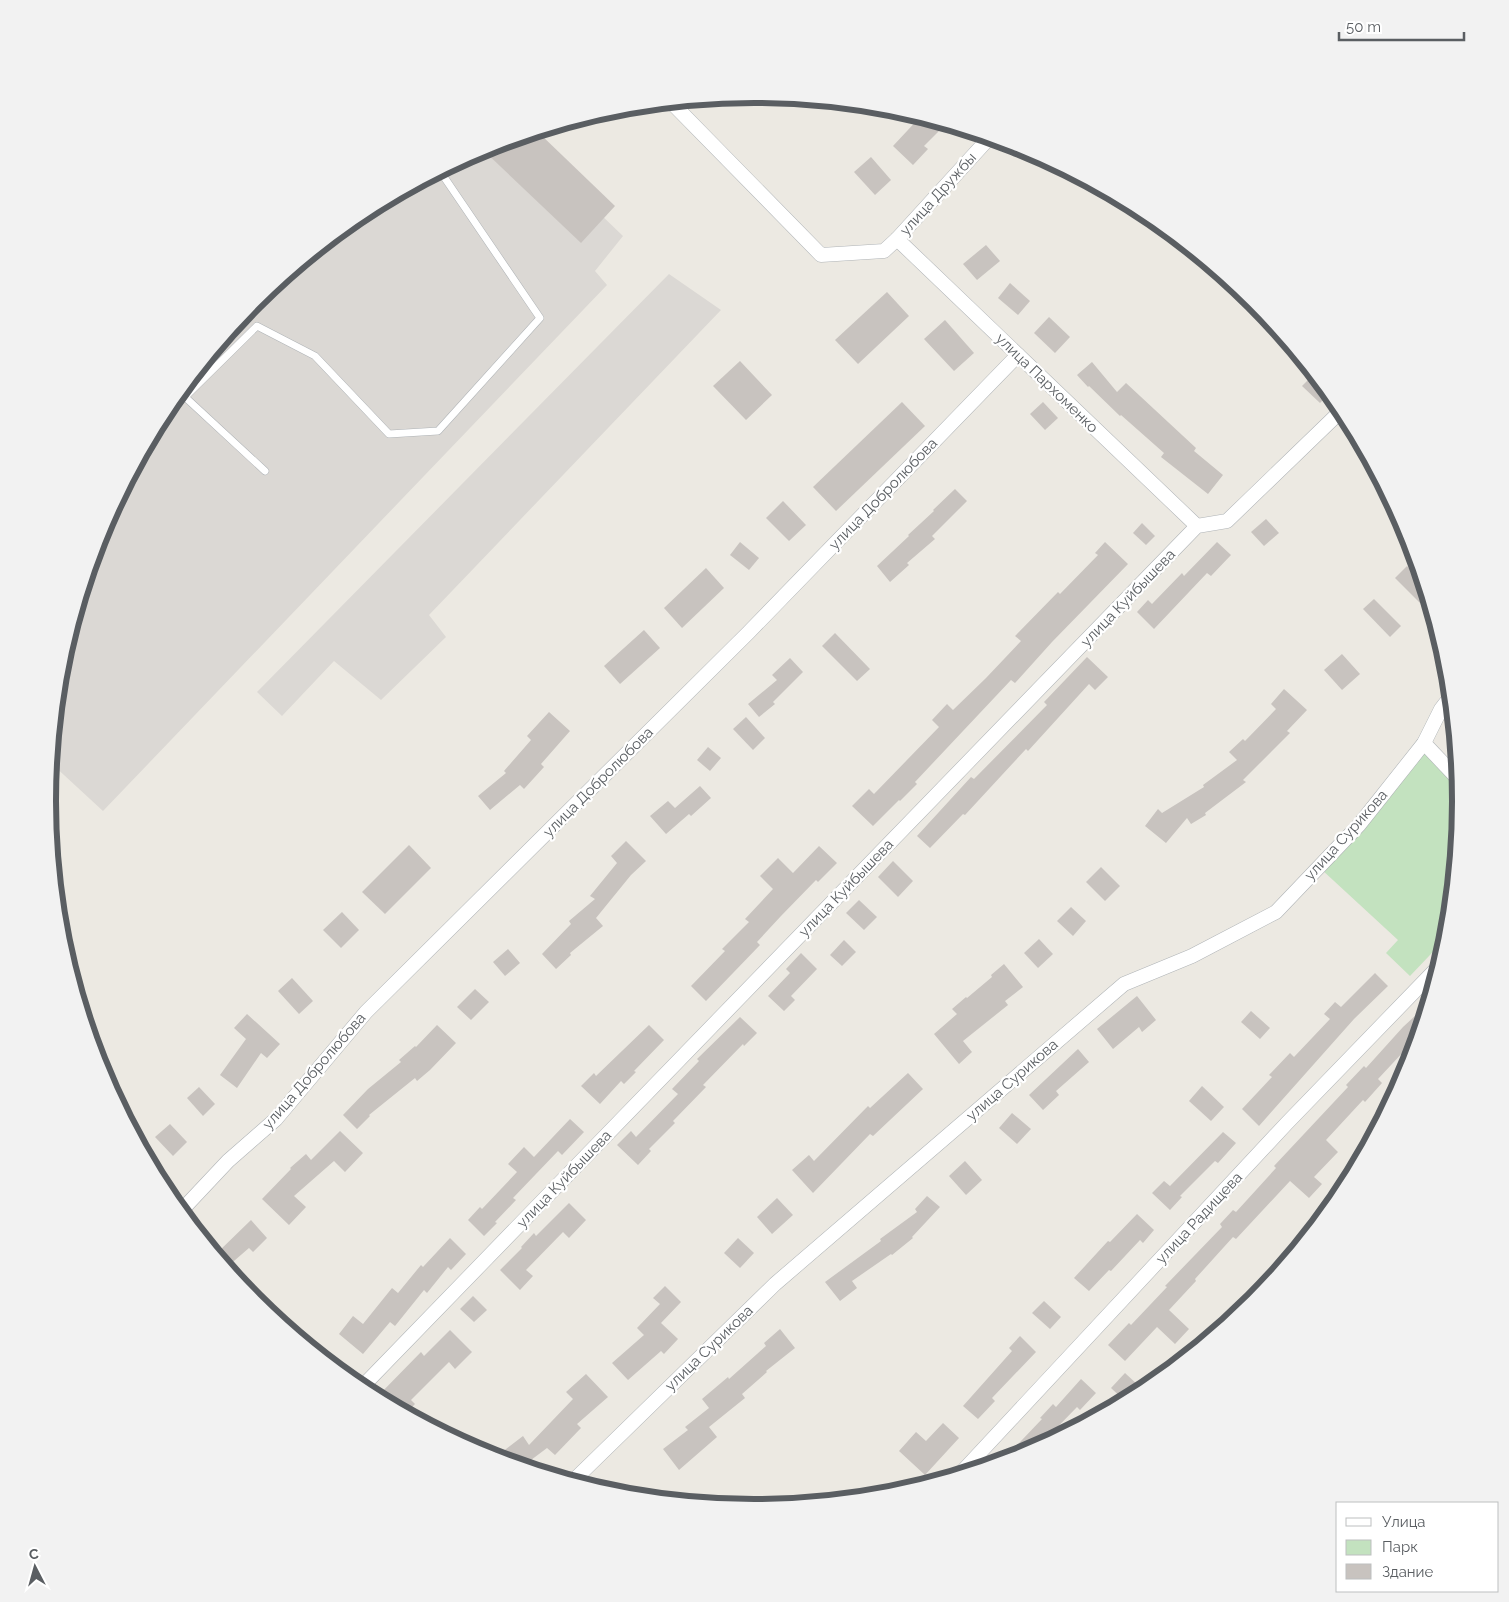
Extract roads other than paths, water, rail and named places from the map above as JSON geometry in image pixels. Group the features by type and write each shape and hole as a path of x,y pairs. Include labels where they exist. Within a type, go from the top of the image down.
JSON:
{"street":[{"name":"улица Дружбы","path":"679,107 821,255 884,251 897,240 985,142"},
{"name":"улица Пархоменко","path":"897,240 1197,526"},
{"name":"улица Добролюбова","path":"186,1206 228,1161 276,1119 366,1012 748,632 1018,355"},
{"path":"1197,526 1227,521 1336,415"},
{"name":"улица Куйбышева","path":"367,1382 1197,526"},
{"name":"улица Сурикова","path":"579,1476 775,1284 1124,984 1192,956 1276,912 1359,825 1424,743 1446,703"},
{"path":"1424,743 1452,772"},
{"name":"улица Радищева","path":"968,1465 1280,1130 1431,975"}],"lane":[{"path":"190,391 257,326 315,356 388,434 438,431 540,318 444,176"},
{"path":"185,398 265,471"}]}
